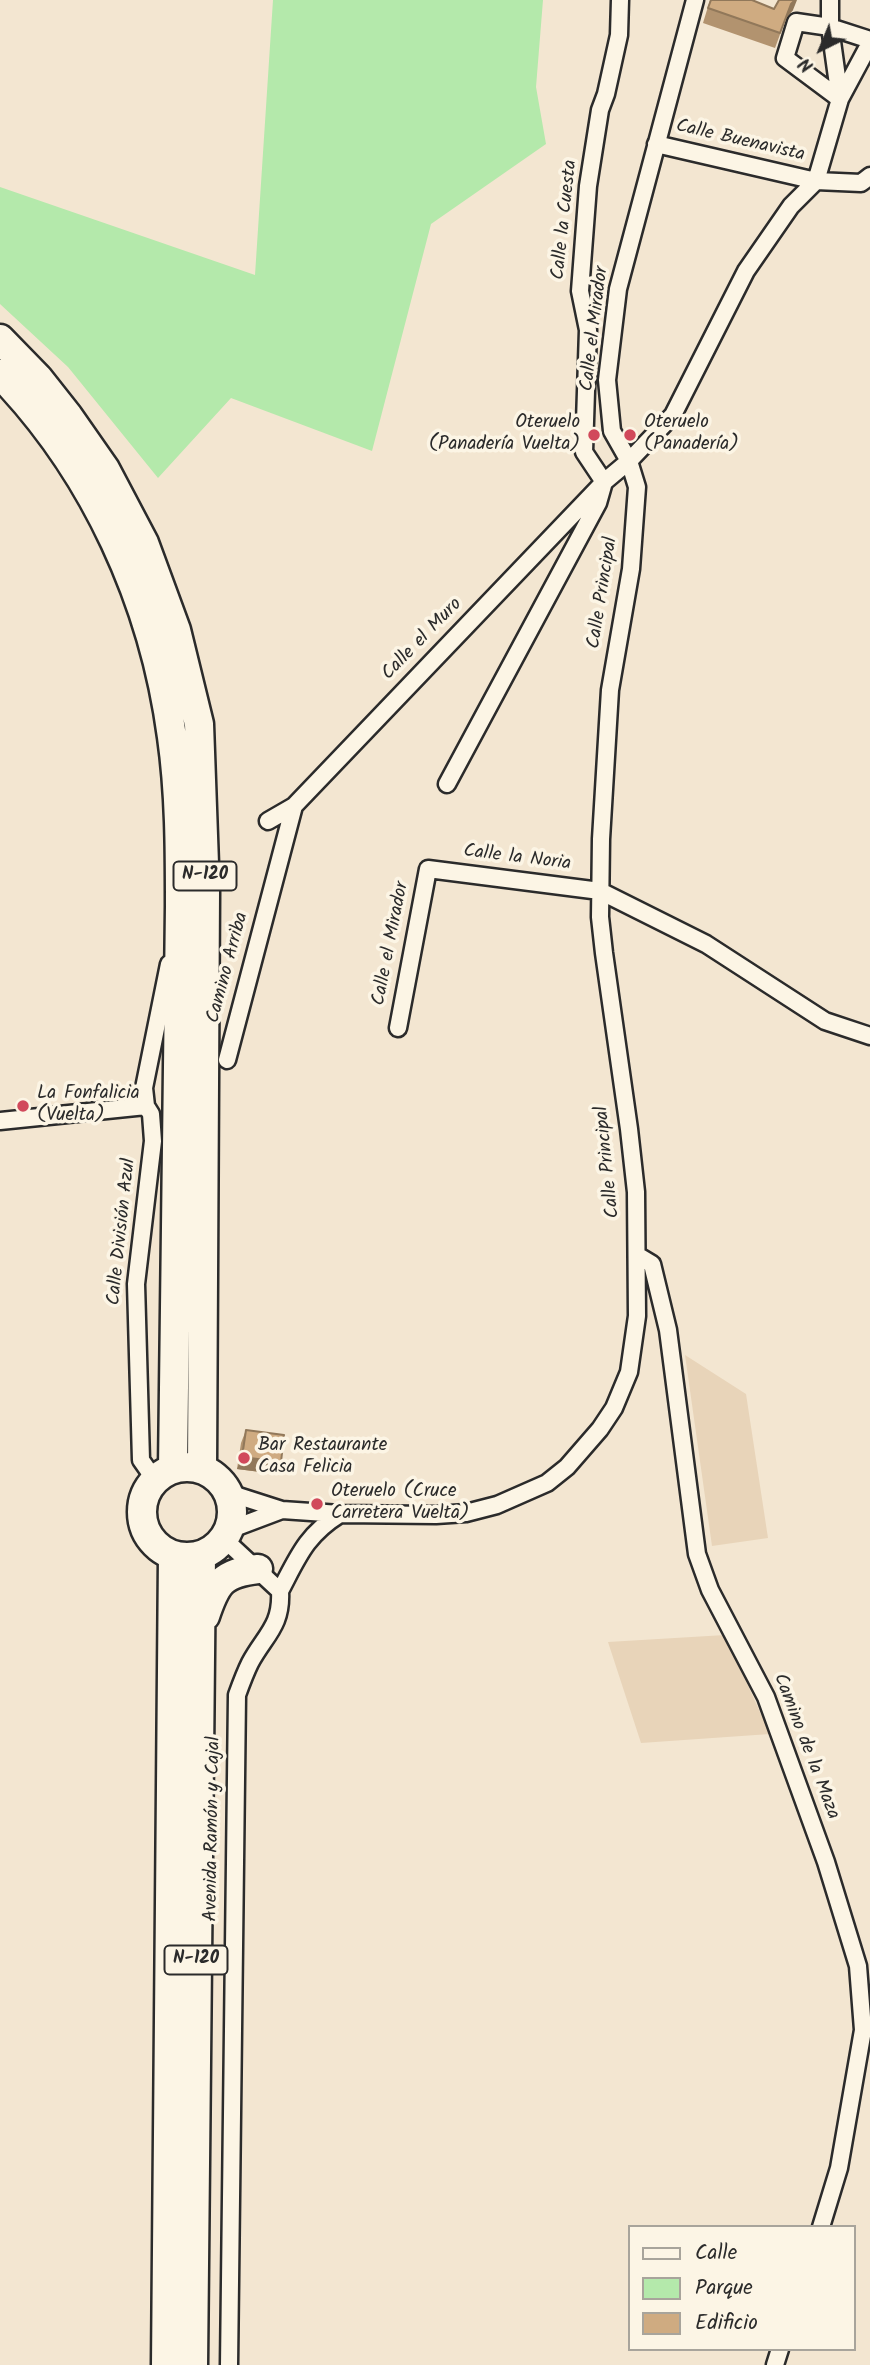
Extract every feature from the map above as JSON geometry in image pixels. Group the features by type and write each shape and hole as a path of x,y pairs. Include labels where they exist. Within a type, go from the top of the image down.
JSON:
{"highway":[{"name":"N-120","path":"0,339 38,378 68,416 105,469 144,543 176,630 199,724 205,892 202,1468"},
{"name":"N-120","path":"0,374 50,434 108,528 141,604 154,647 173,737 179,818 180,906 164,1474 144,1497 143,1521 153,1541 173,1555 166,2365"},
{"path":"164,1474 183,1466 202,1468 218,1478 229,1493"},
{"name":"N-120","path":"193,2365 199,1632 218,1541 233,1512 229,1493"},
{"path":"173,1555 191,1557 218,1541"},
{"path":"199,1632 213,1592 223,1577 239,1571 258,1569"}],"street":[{"name":"Calle la Cuesta","path":"604,482 584,452 588,330 580,291 588,186 600,110 619,36 620,0"},
{"name":"Calle el Mirador","path":"629,461 612,431 607,380 618,289 695,0"},
{"path":"830,0 830,27 840,99"},
{"path":"447,784 598,503 604,482 629,461 673,415 746,271 791,206 816,181 840,99 870,42 830,27 796,22 785,58 840,99"},
{"name":"Calle Buenavista","path":"656,144 816,181 861,183 870,176"},
{"name":"Calle Principal","path":"282,1510 340,1514 436,1515 466,1513 522,1496 547,1483 567,1466 600,1429 614,1408 629,1372 637,1316 633,1167 604,953 600,891 610,690 631,569 636,516 637,487 629,461"},
{"name":"Calle el Muro","path":"268,821 293,806 604,482"},
{"name":"Camino Arriba","path":"227,1060 293,806"},
{"name":"Calle el Mirador","path":"398,1028 428,869"},
{"name":"Calle la Noria","path":"428,869 600,891 706,944 825,1021 870,1036"},
{"name":"Calle División Azul","path":"164,1474 141,1460 136,1313 142,1224 153,1141 151,1114 146,1106 144,1088 180,906"},
{"path":"0,1121 146,1106"},
{"name":"Camino de la Maza","path":"637,1255 652,1264 668,1330 697,1553 710,1590 766,1697 826,1862 858,1966 863,2030 839,2168 822,2225"},
{"path":"229,1493 282,1510"},
{"path":"280,1591 258,1569 218,1541 282,1510"},
{"name":"Avenida Ramón y Cajal","path":"229,2365 237,1695 249,1664 274,1626 281,1608 280,1591 302,1549 320,1526 340,1514"}],"shaded area":[{"path":"685,1355 746,1394 768,1538 712,1546"},
{"path":"725,1635 770,1734 641,1743 608,1642"}],"green space":[{"path":"273,0 543,0 536,87 546,144 431,224 372,451 231,398 158,478 68,367 0,304 0,187 255,275"}],"building":[{"path":"711,0 752,0 774,9 779,0 795,0 780,33 708,8"},
{"path":"246,1430 284,1435 281,1462 242,1457"}],"place":[{"name":"Oteruelo (Panadería Vuelta)","path":"594,435"},
{"name":"Oteruelo (Panadería)","path":"630,435"},
{"name":"La Fonfalicia (Vuelta)","path":"23,1106"},
{"name":"Bar Restaurante Casa Felicia","path":"244,1458"},
{"name":"Oteruelo (Cruce Carretera Vuelta)","path":"317,1504"}]}
